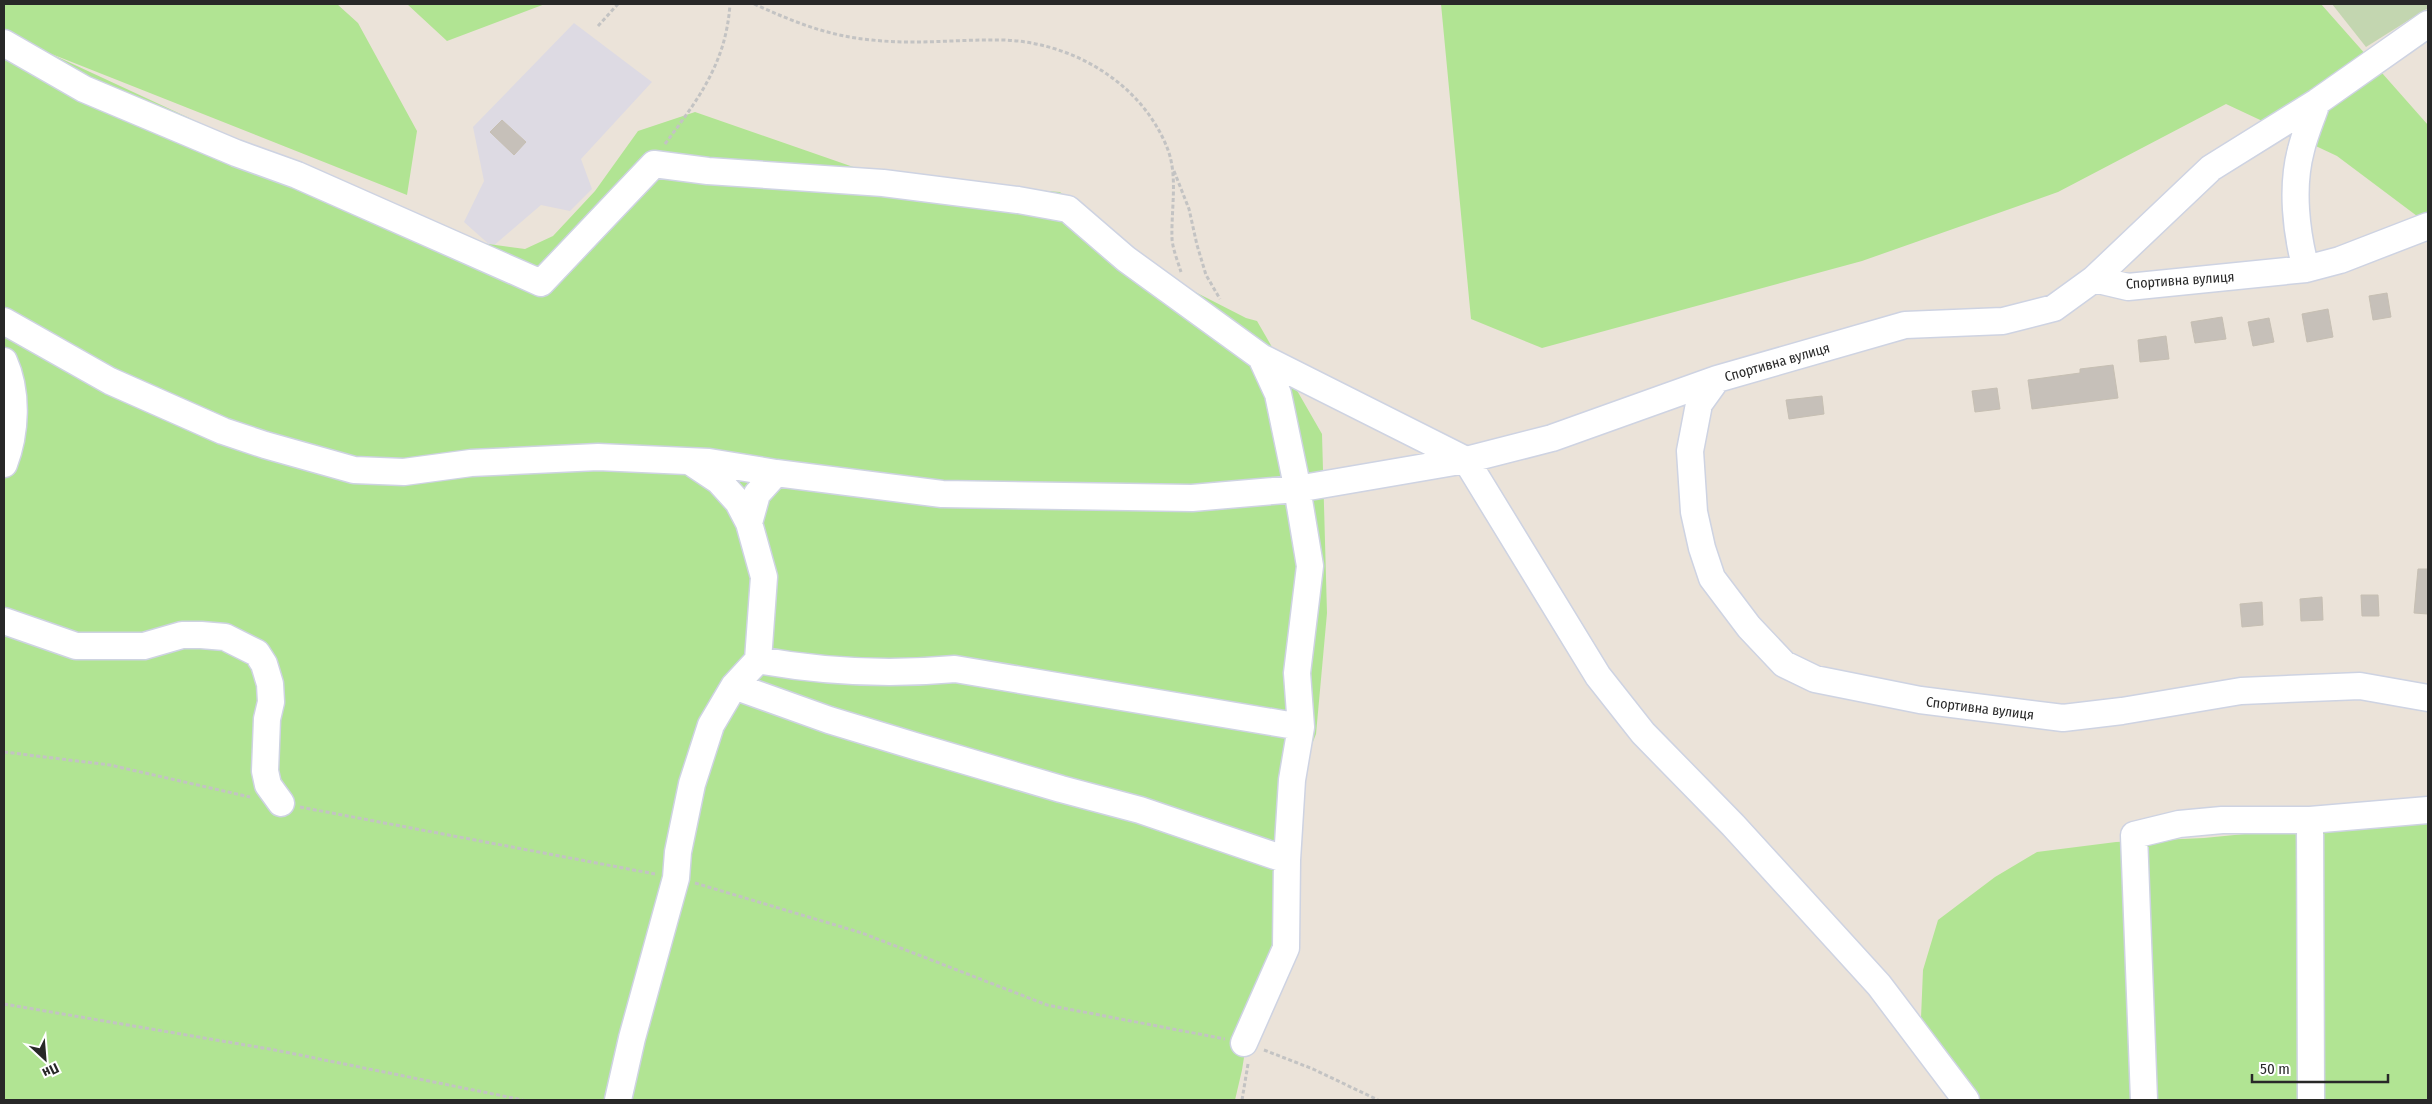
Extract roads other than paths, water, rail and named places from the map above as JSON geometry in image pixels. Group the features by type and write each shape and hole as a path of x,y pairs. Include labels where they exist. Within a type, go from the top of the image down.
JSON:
{"street":[{"path":"2094,279 2211,168 2317,102 2428,24"},
{"path":"4,44 84,89 236,153 298,175 541,283 654,164 708,171 883,184 1018,200 1068,209 1126,259 1261,358 1466,460 1598,676 1642,733 1732,825 1879,985 1966,1100"},
{"path":"2306,269 2300,246 2297,175 2301,150 2317,102"},
{"name":"Спортивна вулиця","path":"2428,226 2340,260 2306,269 2128,287 2094,279 2054,308 2003,321 1905,325 1716,379 1700,404 1690,451 1694,512 1702,548 1712,578 1749,627 1784,664 1815,679 1920,700 2063,718 2122,711 2241,691 2360,686 2428,698"},
{"path":"4,321 110,381 214,427 265,446 354,470 404,472 470,463 598,457 709,462 776,473 942,494 1192,498 1297,489 1466,460 1552,438 1716,379"},
{"path":"1244,1043 1286,948 1287,860 1292,780 1301,727 1297,673 1310,566 1278,394 1261,358"},
{"path":"4,362 13,388 12,433 4,464"},
{"path":"618,1100 632,1038 676,878 678,852 692,784 710,725 734,686 758,660 764,578 749,523 738,502 719,481 689,461"},
{"path":"749,523 757,494 776,473"},
{"path":"4,621 76,646 144,646 165,638 182,635 201,635 225,637 257,653 264,664 270,684 265,771 268,785 281,803"},
{"path":"758,660 806,669 852,673 922,672 955,669 1301,727"},
{"path":"734,686 829,720 1060,789 1140,810 1287,860"},
{"path":"2144,1100 2134,835 2179,824 2222,820 2310,820 2428,810"},
{"path":"2310,820 2311,1100"}]}
